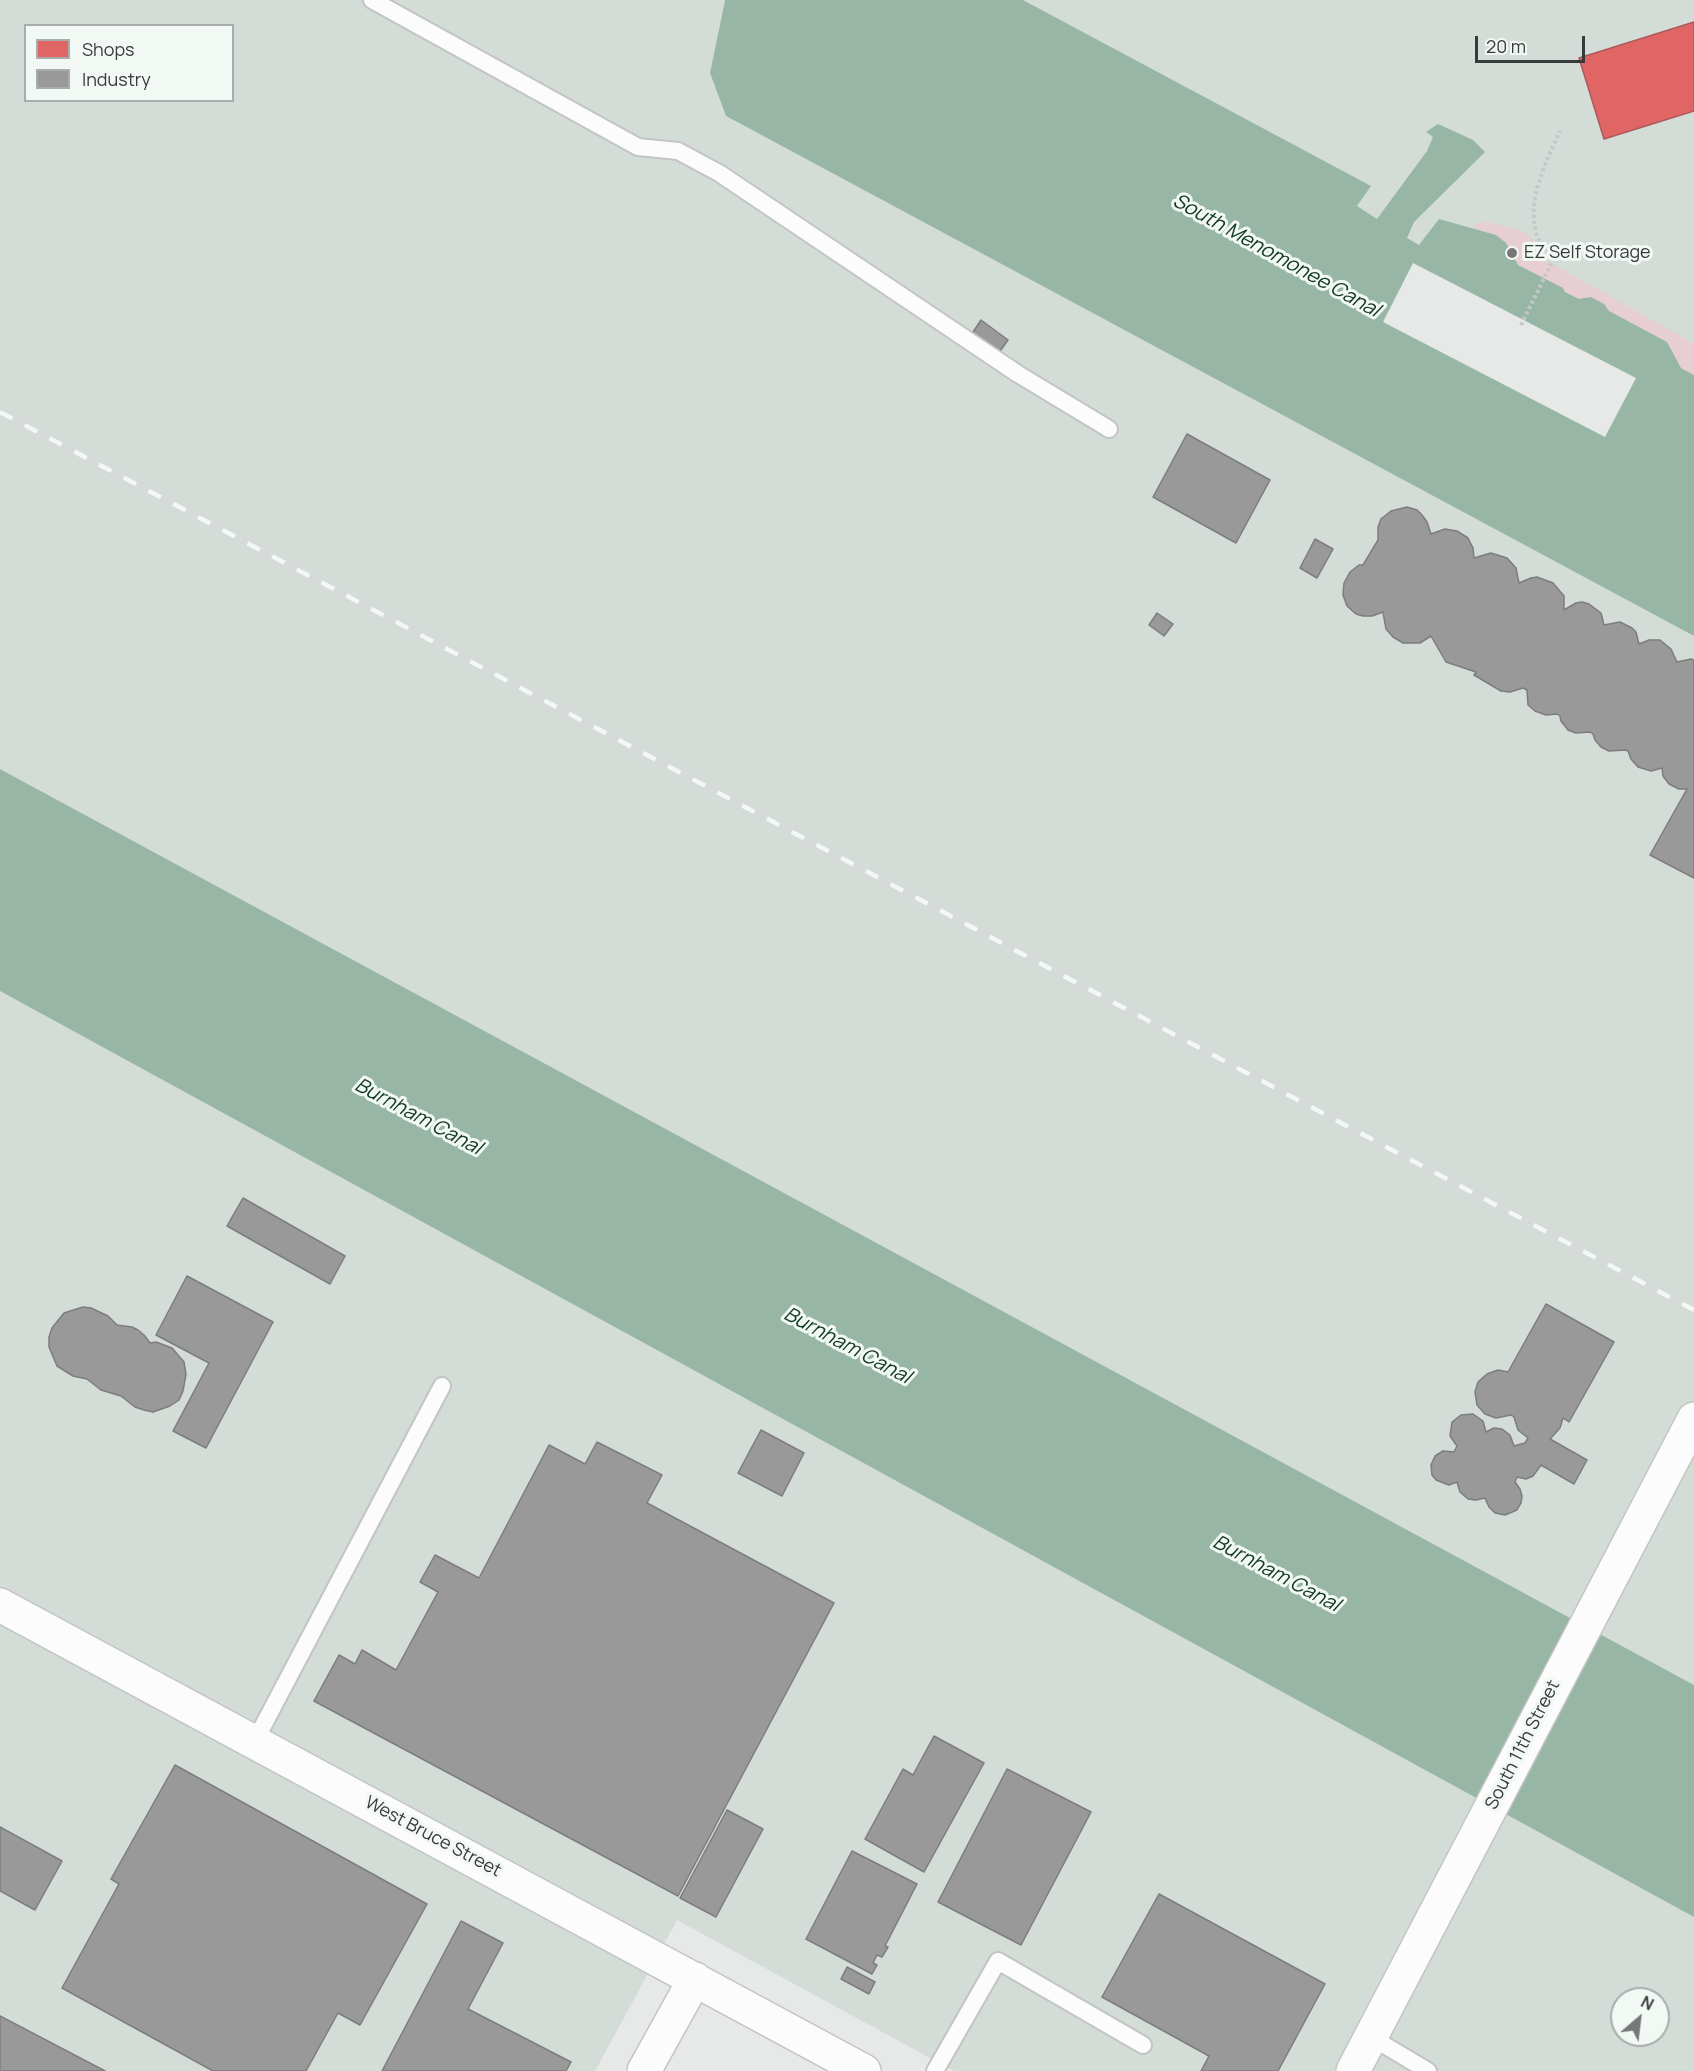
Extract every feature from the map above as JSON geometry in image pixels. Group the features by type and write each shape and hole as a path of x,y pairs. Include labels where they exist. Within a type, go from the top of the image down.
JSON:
{"street":[{"name":"South 11th Street","path":"1353,2071 1694,1419"},
{"name":"West Bruce Street","path":"0,1605 864,2071"},
{"path":"644,2071 694,1979"}],"lane":[{"path":"372,0 638,147 678,151 718,173 1018,374 1109,429"},
{"path":"255,1741 442,1386"},
{"path":"935,2071 998,1961 1143,2044"},
{"path":"1371,2037 1428,2071"}],"path":[{"path":"1521,325 1553,260 1536,234 1534,201 1538,182 1560,131"}],"shaded area":[{"path":"0,0 725,0 710,73 726,116 1694,636 1694,1685 0,769"},
{"name":"EZ Self Storage","path":"1023,0 1694,0 1694,512 1357,206 1370,186"},
{"path":"1488,222 1514,228 1526,234 1536,243 1553,268 1555,265 1694,344 1694,375 1681,368 1667,342 1609,311 1604,304 1591,297 1579,299 1565,292 1563,288 1518,265 1496,235 1473,226"},
{"path":"0,991 1694,1917 1694,2071 954,2071 677,1920 595,2071 0,2071"}],"water":[{"name":"South Menomonee Canal","path":"725,0 1023,0 1371,186 1357,206 1377,219 1427,151 1433,137 1426,132 1438,124 1473,140 1485,152 1414,222 1407,238 1419,245 1439,219 1496,235 1506,243 1518,265 1563,288 1565,292 1579,299 1591,297 1604,304 1609,311 1667,342 1681,368 1694,375 1694,636 726,116 710,73"},
{"name":"Burnham Canal","path":"0,769 1694,1685 1694,1917 0,991"}],"pier":[{"path":"1413,263 1636,378 1605,437 1383,322"}],"building: Shops":[{"path":"1694,22 1694,111 1604,139 1579,58"}],"building: Industry":[{"path":"981,320 1008,340 998,354 971,335"},
{"path":"1187,434 1270,480 1236,543 1153,497"},
{"path":"1407,507 1417,510 1422,515 1431,534 1445,529 1457,531 1468,538 1473,548 1474,558 1491,553 1507,558 1516,568 1519,583 1537,577 1553,583 1564,596 1564,610 1576,603 1589,604 1601,613 1604,625 1620,622 1632,628 1636,632 1639,644 1649,640 1660,640 1671,649 1677,662 1694,660 1694,878 1650,855 1687,789 1679,789 1669,784 1663,776 1662,768 1651,771 1638,767 1628,751 1609,751 1601,747 1590,732 1576,733 1568,730 1557,714 1546,715 1535,711 1528,705 1527,690 1523,688 1510,692 1501,691 1474,675 1476,672 1446,662 1431,636 1420,643 1403,643 1386,629 1383,612 1363,616 1356,614 1347,606 1343,595 1344,583 1350,572 1359,565 1363,565 1378,540 1378,527 1381,519 1391,511"},
{"path":"1315,539 1333,549 1317,578 1300,568"},
{"path":"1157,613 1173,624 1164,636 1149,625"},
{"path":"243,1198 345,1256 330,1284 227,1226"},
{"path":"187,1276 273,1322 206,1448 173,1431 209,1363 156,1335"},
{"path":"1546,1304 1614,1342 1569,1422 1563,1418 1560,1428 1550,1439 1587,1460 1574,1484 1541,1465 1533,1476 1526,1479 1517,1477 1515,1482 1522,1496 1517,1510 1505,1515 1495,1513 1485,1498 1468,1499 1460,1492 1457,1482 1449,1485 1436,1480 1432,1475 1431,1465 1435,1456 1443,1451 1454,1452 1457,1446 1450,1436 1452,1422 1461,1415 1473,1414 1483,1421 1486,1432 1494,1428 1502,1429 1510,1435 1514,1446 1525,1443 1528,1438 1518,1430 1514,1417 1511,1415 1496,1418 1485,1414 1477,1405 1475,1392 1478,1382 1487,1374 1498,1370 1508,1372"},
{"path":"83,1307 108,1316 117,1325 138,1330 150,1343 156,1342 172,1348 184,1362 186,1374 179,1400 153,1412 144,1410 135,1407 121,1396 101,1390 87,1379 73,1376 57,1366 49,1347 52,1328 64,1313"},
{"path":"761,1430 804,1453 782,1496 738,1473"},
{"path":"597,1442 662,1475 647,1503 834,1603 678,1896 314,1701 339,1655 355,1664 362,1650 396,1670 438,1592 420,1582 435,1555 479,1578 549,1445 585,1464"},
{"path":"934,1736 984,1763 924,1872 865,1839 903,1769 913,1775"},
{"path":"175,1765 427,1904 360,2025 338,2013 306,2071 213,2071 62,1988 119,1884 111,1879"},
{"path":"1007,1769 1091,1812 1021,1945 938,1902"},
{"path":"727,1810 763,1829 716,1917 680,1898"},
{"path":"0,1827 62,1861 35,1910 0,1891"},
{"path":"852,1851 917,1884 885,1946 888,1947 882,1957 877,1955 873,1963 877,1965 872,1974 806,1939"},
{"path":"1159,1894 1325,1984 1278,2071 1201,2071 1209,2056 1102,1997"},
{"path":"461,1921 503,1943 468,2009 571,2062 566,2071 382,2071"},
{"path":"847,1967 875,1982 869,1994 841,1979"},
{"path":"0,2016 105,2071 0,2071"}],"railway":[{"path":"0,412 1694,1310"}],"place":[{"name":"EZ Self Storage","path":"1512,253"}]}
